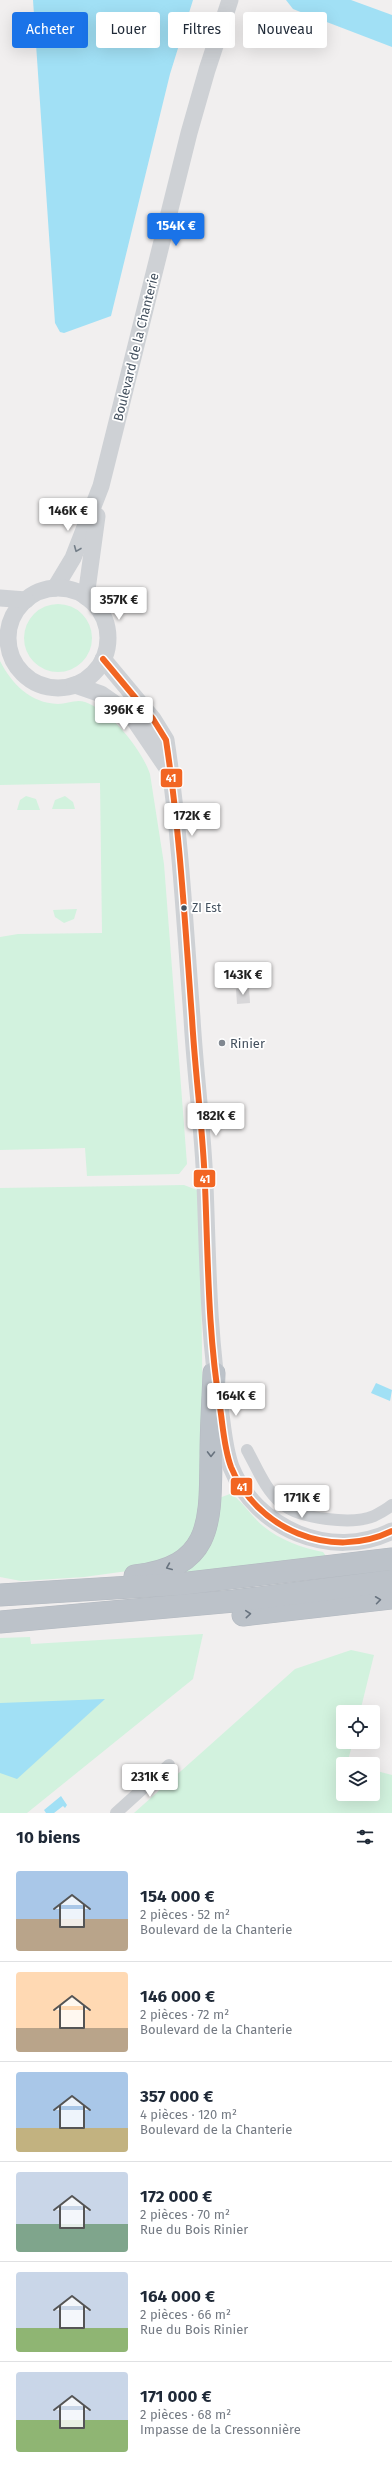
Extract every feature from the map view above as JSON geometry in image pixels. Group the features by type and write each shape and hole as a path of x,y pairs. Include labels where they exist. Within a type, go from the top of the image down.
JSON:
{"highway":[{"path":"27,1593 57,1586 140,1576 165,1569 182,1561 197,1548 205,1533 210,1509 214,1374"},
{"path":"0,1595 180,1584 392,1559"},
{"path":"0,1611 259,1588 392,1571"},
{"path":"0,1622 234,1601 392,1581"},
{"path":"0,1631 247,1614 392,1598"}],"street":[{"name":"Boulevard de la Chanterie","path":"86,597 101,486 189,133 209,63 230,0"},
{"name":"Boulevard de la Chanterie","path":"54,588 73,558 101,486"},
{"path":"54,588 71,590 86,597 96,606 104,618 107,632 107,646 103,659 87,679 75,685 60,688 44,687 30,680 18,670 10,656 4,637 15,611 26,600 39,592 54,588"},
{"path":"0,598 26,600"},
{"path":"103,659 153,720 166,740 171,774 184,903 205,1180 214,1374 230,1466 254,1506 272,1522 296,1533 321,1540 347,1543 376,1539 392,1531"},
{"path":"75,685 101,694 131,715 171,774"},
{"path":"247,1450 264,1485 283,1505 309,1517 338,1520 373,1517 392,1505"},
{"path":"116,1813 168,1765"}],"green space":[{"path":"51,604 65,604 77,609 87,619 92,631 92,645 87,657 77,667 65,672 51,672 39,667 29,657 24,645 24,631 29,619 39,609"},
{"path":"0,661 16,684 31,696 48,703 58,704 78,701 85,702 105,714 115,722 133,743 146,764 150,774 164,864 187,1164 179,1174 87,1176 85,1148 0,1150 0,937 18,934 102,933 100,783 0,785"},
{"path":"26,796 36,799 40,810 17,810 20,800"},
{"path":"65,796 73,802 75,809 52,809 55,800"},
{"path":"77,909 74,919 64,923 55,917 53,910"},
{"path":"184,1185 197,1190 200,1203 204,1500 202,1516 185,1549 135,1570 84,1577 21,1581 0,1577 0,1188"},
{"path":"230,1494 237,1499 259,1523 270,1531 292,1543 323,1552 326,1556 181,1574 219,1498"},
{"path":"203,1634 193,1679 27,1813 0,1813 0,1638 30,1637 31,1644"},
{"path":"351,1650 374,1655 362,1705 336,1705 336,1749 351,1749 349,1757 336,1757 336,1801 380,1801 380,1772 392,1775 392,1813 134,1813 295,1669"}],"water":[{"path":"33,0 193,0 189,12 168,12 168,48 178,48 170,74 111,316 64,333 60,332 55,323 36,48 88,48 88,12 34,12"},
{"path":"286,0 351,0 392,15 392,47 327,22 327,12 301,12 293,9"},
{"path":"376,1383 392,1390 390,1401 371,1393"},
{"path":"105,1699 17,1779 0,1773 0,1703"},
{"path":"61,1796 67,1805 65,1808 63,1806 54,1813 46,1813 44,1810"}],"building":[{"path":"249,988 250,1003 237,1004 236,989"}],"transit line":[{"name":"41","path":"103,659 153,719 166,740 179,844 193,1039 203,1143 209,1296 213,1352 224,1437 231,1467 243,1489 258,1507 277,1522 298,1534 321,1540 345,1542 369,1539 392,1531"}],"place":[{"name":"ZI Est","path":"184,908"},
{"name":"Rinier","path":"222,1043"}]}
